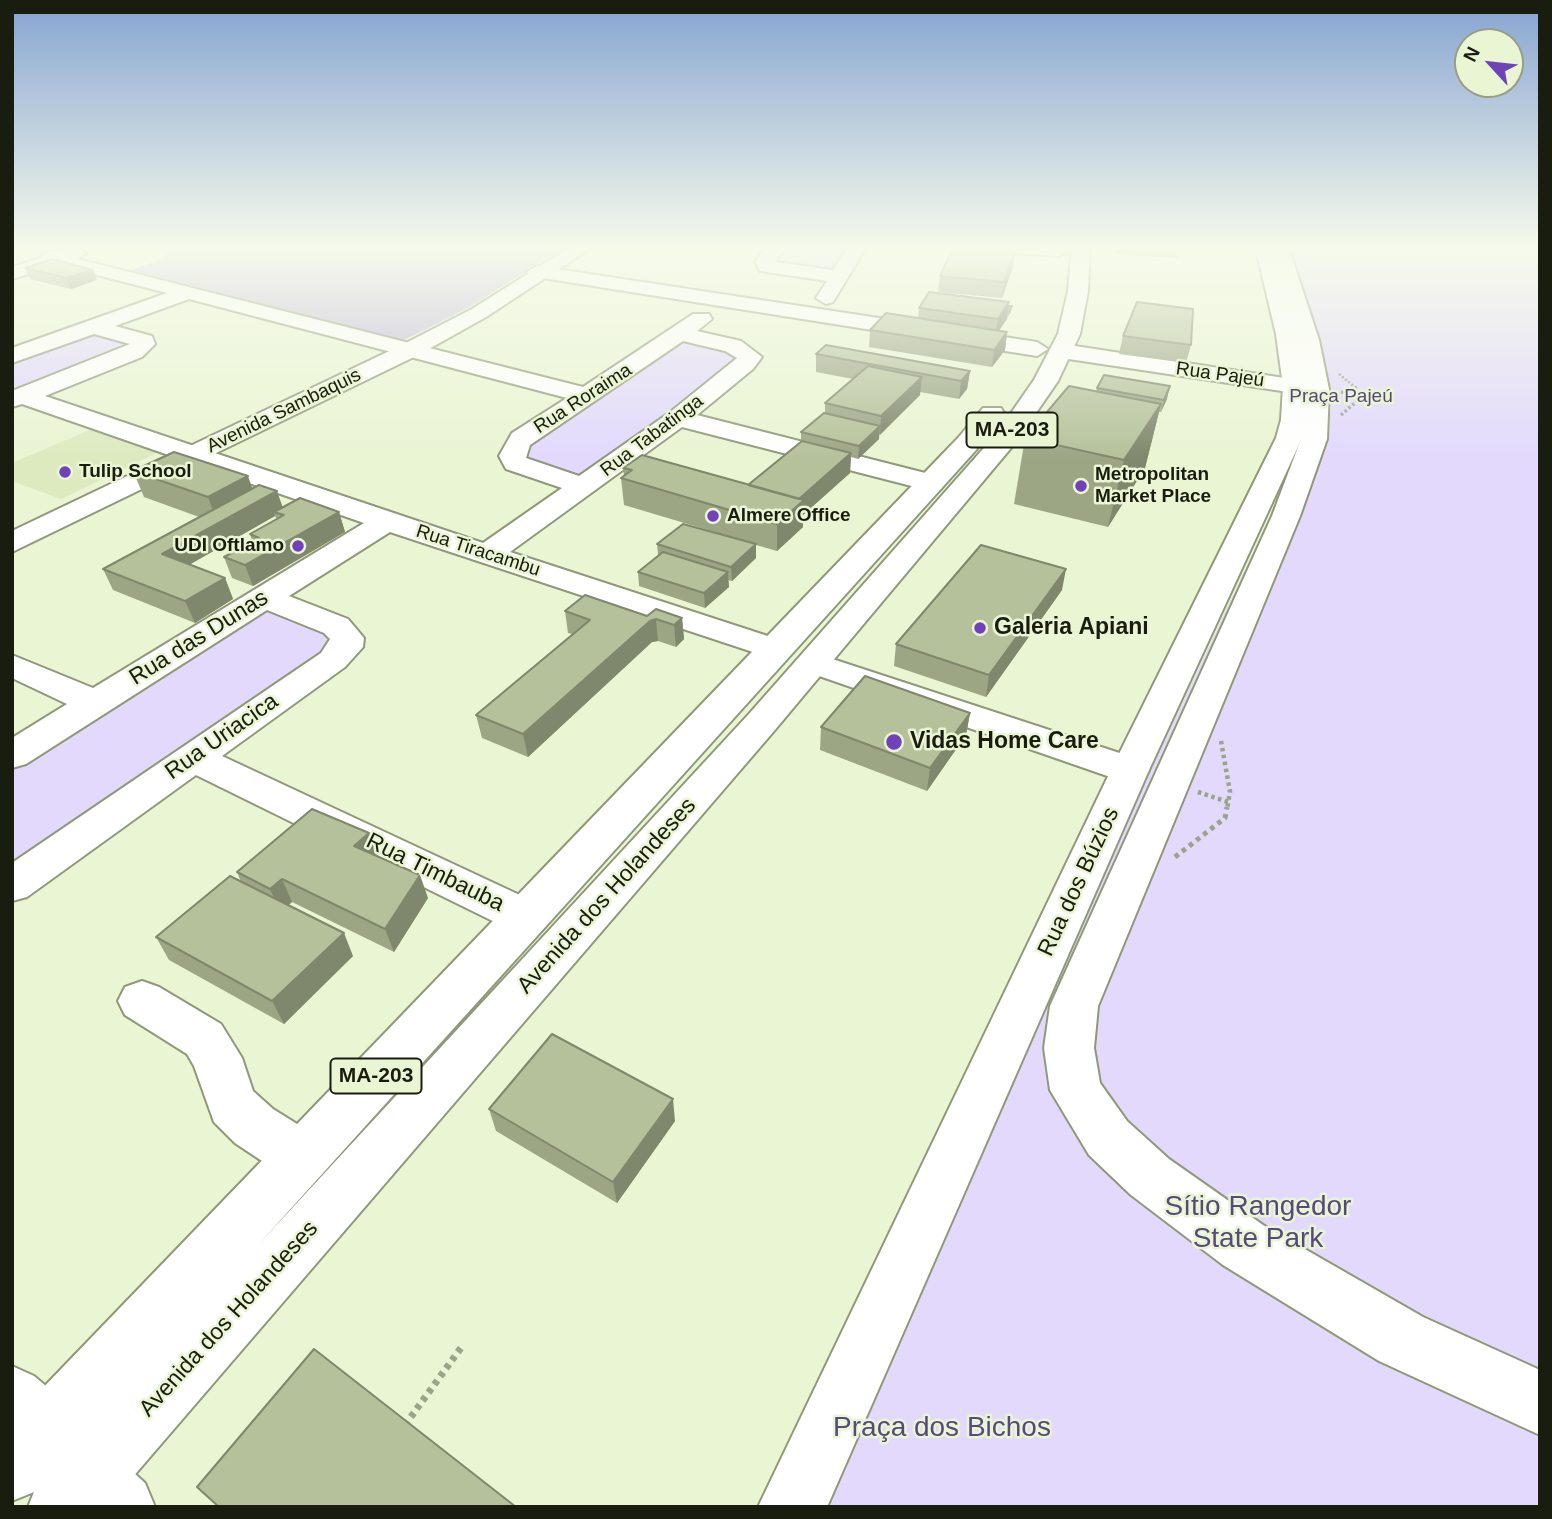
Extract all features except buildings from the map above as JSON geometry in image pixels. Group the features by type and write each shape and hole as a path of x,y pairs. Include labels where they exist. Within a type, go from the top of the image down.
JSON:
{"street":[{"path":"12,356 121,317"},
{"path":"280,317 589,396"},
{"name":"Avenida Sambaquis","path":"12,533 406,349 462,317"},
{"name":"Rua Roraima","path":"583,486 516,463 512,456 521,439 704,317"},
{"name":"Rua Pajeú","path":"850,317 1050,328 1312,377"},
{"name":"Avenida dos Holandeses","path":"1050,328 1071,327 1073,317"},
{"name":"Rua dos Búzios","path":"792,1507 1130,770 1281,458 1312,377 1287,334 1283,317"},
{"path":"1301,317 1317,389 1314,439 1286,516 1074,1006 1069,1048 1076,1090 1108,1138 1150,1177 1243,1245 1401,1339 1540,1404"},
{"path":"17,398 134,352 144,344 144,341 93,327"},
{"name":"Avenida dos Holandeses","path":"57,1464 302,1157 704,723 931,483 1010,390 1050,328"},
{"name":"Avenida dos Holandeses","path":"57,1464 650,848 814,663 1028,409 1050,328"},
{"name":"Rua Tabatinga","path":"487,554 678,418 745,365 751,357 733,346 680,334"},
{"name":"Rua Tiracambu","path":"17,398 774,649"},
{"path":"678,418 931,483"},
{"name":"Avenida Sambaquis","path":"12,543 187,453"},
{"name":"Rua das Dunas","path":"12,755 387,521"},
{"name":"Rua Uriacica","path":"12,885 333,660 346,647 347,638 336,626 264,597"},
{"path":"771,712 769,702 773,692 841,613 842,607 837,603 821,598"},
{"path":"814,663 1130,770"},
{"path":"12,665 94,703"},
{"path":"650,848 623,839 617,834 618,827 694,747 704,723"},
{"name":"Rua Timbauba","path":"193,758 525,916"},
{"path":"142,1001 204,1039 217,1058 232,1105 254,1126 302,1157"}],"path":[{"path":"1312,377 1357,389 1360,394 1357,401 1333,425"},
{"path":"1170,862 1225,818 1230,792 1227,764 1219,733"},
{"path":"402,1429 463,1345"}],"shaded area":[{"path":"312,317 450,317 404,340"},
{"name":"Tulip School","path":"94,428 163,450 61,499 12,481 12,463"}],"green space":[{"name":"Sítio Rangedor State Park","path":"1287,317 1540,317 1540,1507 824,1507 1148,776 1308,436"},
{"path":"90,332 136,343 12,396 12,361"},
{"path":"685,339 743,357 591,475 576,475 534,461 528,456 533,442"},
{"path":"268,607 327,631 335,639 328,653 12,867 12,766"}],"place":[{"name":"Tulip School","path":"65,472"},
{"name":"Metropolitan Market Place","path":"1081,486"},
{"name":"Almere Office","path":"713,516"},
{"name":"UDI Oftlamo","path":"298,546"},
{"name":"Galeria Apiani","path":"980,628"},
{"name":"Vidas Home Care","path":"894,742"}],"park label":[{"name":"Praça Pajeú","path":"1341,397"},
{"name":"Praça dos Bichos","path":"942,1428"}]}
